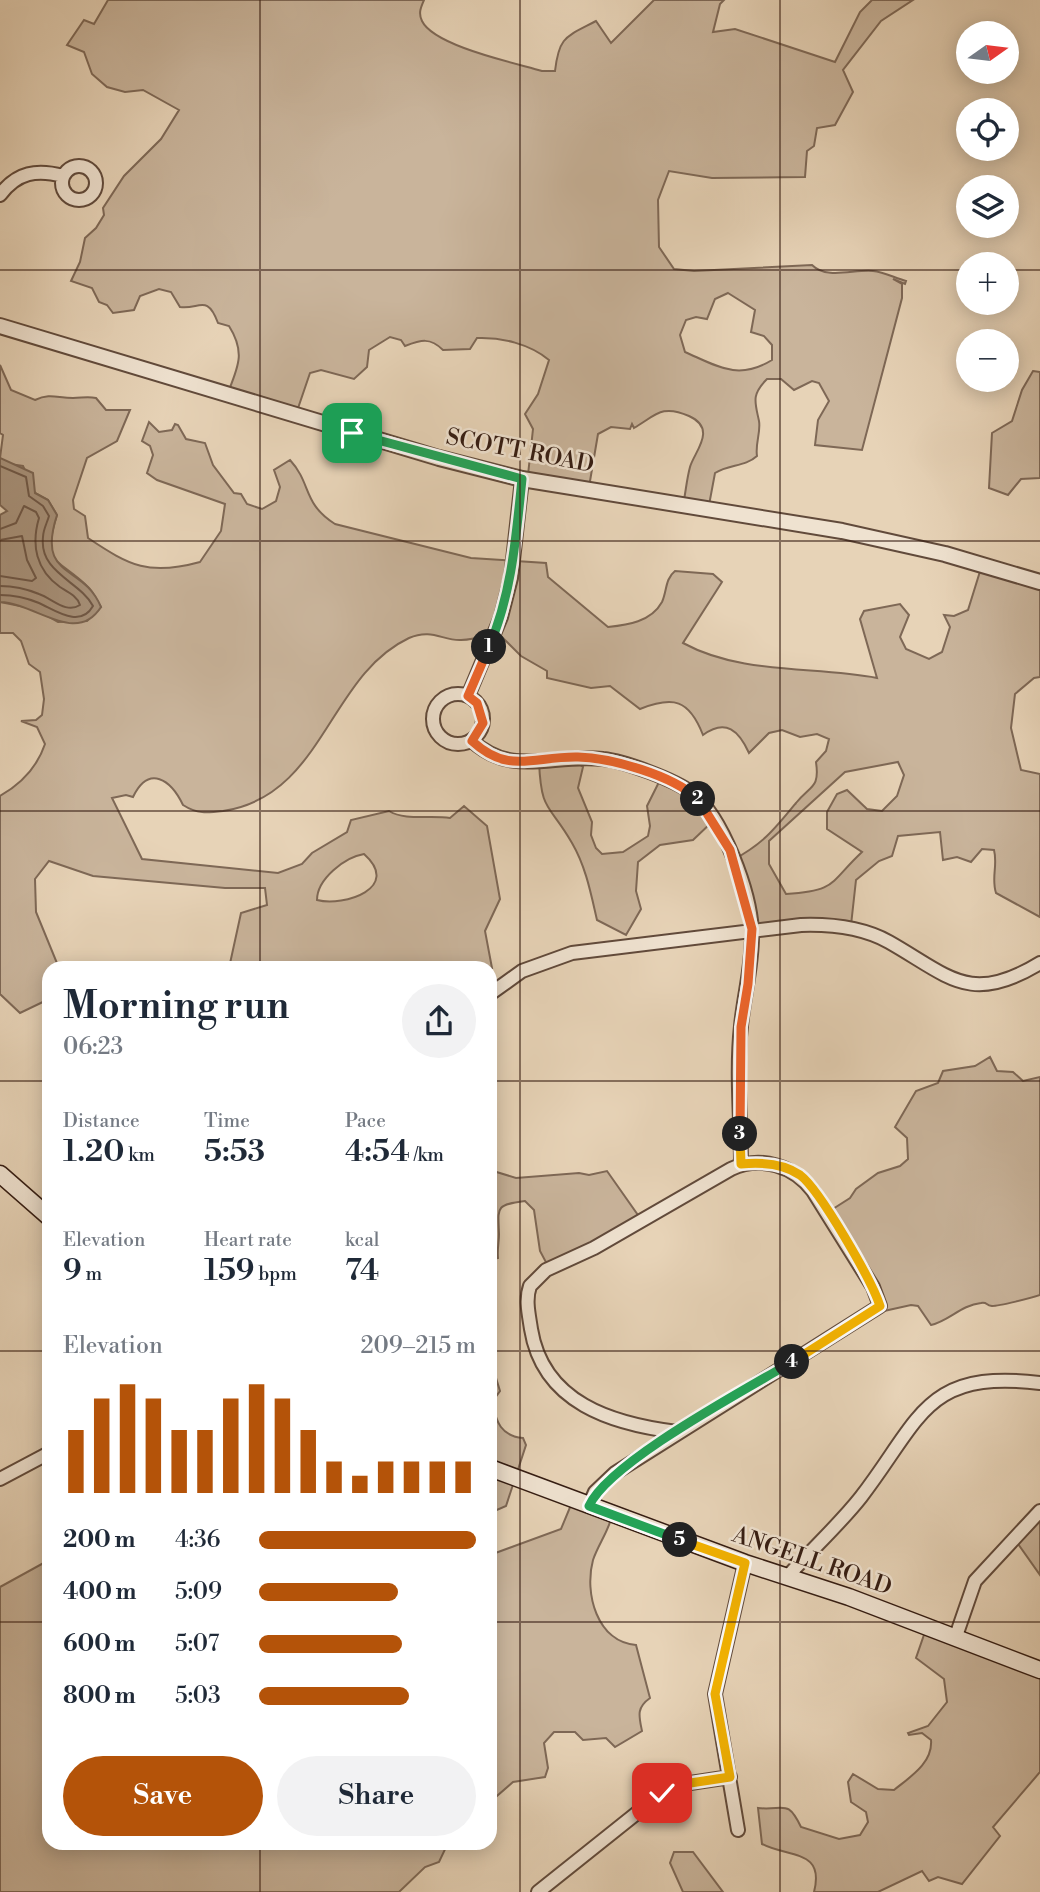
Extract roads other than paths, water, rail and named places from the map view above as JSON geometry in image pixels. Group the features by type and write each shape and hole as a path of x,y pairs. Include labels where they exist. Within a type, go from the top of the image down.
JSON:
{"main road":[{"path":"0,1174 42,1211"},
{"name":"ANGELL ROAD","path":"497,1471 745,1563 956,1636 1040,1670"}],"street":[{"path":"0,195 13,180 31,172 63,176"},
{"name":"SCOTT ROAD","path":"0,326 439,458 522,479 842,531 945,554 1040,582"},
{"path":"468,696 501,617 511,578 522,479"},
{"path":"457,694 468,696 477,703 483,723 472,741 449,743 440,737 434,727 433,716 437,705 446,697 457,694"},
{"path":"472,741 488,755 518,763 576,757 605,759 690,791 703,803 730,850 752,929 748,984 741,1027 741,1164"},
{"path":"497,989 522,971 572,953 801,925 848,927 888,942 928,968 954,980 975,983 1005,982 1040,963"},
{"path":"589,1506 595,1492 615,1473 880,1306 860,1265 803,1177 775,1165 741,1164 610,1240 547,1270 530,1286 528,1302 533,1343 550,1378 592,1410 654,1429 677,1432"},
{"path":"788,1576 861,1497 904,1437 942,1394 972,1383 1014,1380 1040,1383"},
{"path":"0,1479 42,1457"},
{"path":"956,1636 975,1581 1009,1541 1040,1511"},
{"path":"738,1830 715,1694 745,1563"},
{"path":"538,1892 662,1793 677,1785 730,1777"}],"water":[{"path":"0,458 33,473 35,493 48,500 57,515 52,551 64,569 93,593 101,607 91,618 80,623 68,623 14,604 0,602 0,515 7,511 0,505"}]}
